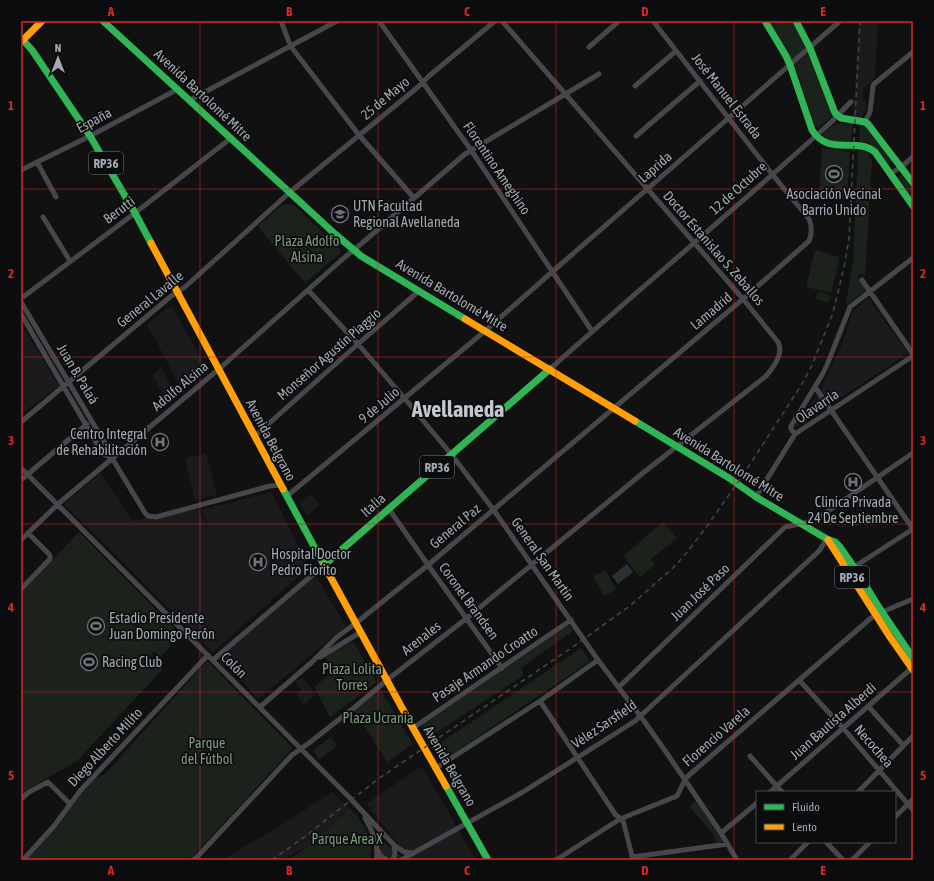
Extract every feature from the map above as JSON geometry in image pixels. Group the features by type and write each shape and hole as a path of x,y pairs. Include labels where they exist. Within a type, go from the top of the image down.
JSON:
{"main road":[{"path":"22,40 42,21"},
{"name":"Avenida Bartolomé Mitre","path":"103,21 361,256 729,478 756,497 827,539 835,542 854,567 890,637 913,669"},
{"path":"766,21 790,65 815,136 828,144 867,147 875,152 913,206"},
{"path":"796,21 810,48 833,111 837,115 847,120 865,122 870,126 913,183"},
{"name":"Avenida Belgrano","path":"22,40 32,50 90,136 135,213 324,565 413,728 468,822 488,860"},
{"name":"Italia","path":"324,565 550,369"},
{"name":"Avenida Bartolomé Mitre","path":"827,539 855,581 913,658"}],"street":[{"path":"281,21 290,46 359,135 414,198"},
{"path":"190,100 337,21"},
{"name":"Florentino Ameghino","path":"379,21 471,150 592,331"},
{"name":"25 de Mayo","path":"290,192 418,87 494,21"},
{"name":"Doctor Estanislao S. Zeballos","path":"502,21 743,299 780,346"},
{"path":"589,46 619,21"},
{"name":"José Manuel Estrada","path":"653,21 772,174 809,219 811,224"},
{"name":"Laprida","path":"485,331 840,21"},
{"path":"635,86 676,51"},
{"path":"865,122 870,112 874,84 913,52"},
{"name":"Adolfo Alsina","path":"21,540 58,504 219,368 465,154 599,74"},
{"path":"636,136 700,81"},
{"name":"España","path":"21,170 90,136 178,89"},
{"name":"12 de Octubre","path":"550,369 829,124 851,102"},
{"name":"Berutti","path":"21,298 135,213 231,138"},
{"path":"890,174 901,167 913,156"},
{"path":"37,162 56,197"},
{"name":"General Lavalle","path":"21,422 164,302 185,287 290,192"},
{"path":"43,217 70,262"},
{"name":"Lamadrid","path":"613,408 743,299 809,241 811,236 811,224"},
{"path":"795,434 791,426 827,365 850,307 913,258"},
{"path":"862,280 913,355"},
{"name":"General San Martín","path":"308,290 358,344 405,399 451,454 493,509 598,660 685,780 721,833 737,860"},
{"name":"Monseñor Agustín Piaggio","path":"255,436 419,291"},
{"name":"Juan B. Palaá","path":"21,302 109,450 112,458 148,516 156,517 270,486 281,485"},
{"name":"Juan B. Palaá","path":"21,314 103,454 112,458"},
{"name":"9 de Julio","path":"287,496 485,331"},
{"name":"Arenales","path":"193,860 292,755 467,618 643,473 766,376 774,366 780,346"},
{"name":"Olavarría","path":"756,497 795,434 913,355"},
{"path":"815,387 913,529 854,567"},
{"name":"General Paz","path":"260,707 312,662 333,640 428,565 613,408"},
{"path":"21,480 92,421"},
{"name":"Juan José Paso","path":"618,687 783,529 815,520 913,452"},
{"name":"Colón","path":"21,468 260,707 394,845 404,852 413,853"},
{"name":"Coronel Brandsen","path":"389,509 502,668"},
{"path":"21,589 50,559 50,554 28,533"},
{"name":"Vélez Sarsfield","path":"401,860 523,792 634,722 818,552 827,539"},
{"name":"Italia","path":"213,660 324,565"},
{"name":"Florencio Varela","path":"556,860 620,819 675,797 679,794 688,776 871,618 913,599"},
{"name":"Pasaje Armando Croatto","path":"413,728 571,620"},
{"name":"General Paz","path":"312,662 361,632"},
{"name":"Diego Alberto Milito","path":"23,858 54,826 80,791 208,655"},
{"path":"436,768 540,701 598,660"},
{"name":"Juan Bautista Alberdi","path":"771,791 868,706 913,669"},
{"name":"Necochea","path":"799,680 843,728 913,810"},
{"path":"540,701 615,814 624,824 633,858 728,844"},
{"path":"868,706 903,745"},
{"path":"859,791 913,736"},
{"path":"750,756 781,791"},
{"path":"21,800 29,792 48,782 70,804"},
{"path":"896,816 913,799"},
{"path":"721,833 756,804"},
{"name":"Colón","path":"362,812 372,832 377,850 376,860"},
{"path":"790,860 807,843"},
{"path":"827,843 843,860"},
{"path":"852,860 869,843"},
{"path":"393,860 395,854 394,845"},
{"path":"377,850 381,856 387,860"}],"shaded area":[{"path":"859,21 878,21 875,78 863,89 863,99 865,100 867,107 861,118 853,116"},
{"path":"868,298 908,353 795,428 794,427 821,389 842,344 853,310"},
{"path":"169,307 172,307 206,367 181,388 147,324"},
{"path":"21,324 59,386 21,414"},
{"path":"161,367 175,394 167,400 152,375"},
{"path":"206,453 217,495 195,500 185,459"},
{"path":"101,473 133,521 198,509 214,538 201,510 271,492 309,567 213,652 64,504"},
{"path":"311,494 320,505 307,516 299,502"},
{"path":"627,564 633,572 618,584 612,576"},
{"path":"316,576 346,626 258,699 220,656 291,593"},
{"path":"302,677 316,694 304,705 296,695 302,690 295,682"},
{"path":"422,766 476,860 411,860 366,804"},
{"path":"332,792 349,808 314,842 283,860 222,860 288,821"}],"green space":[{"path":"765,21 796,21 810,48 790,65"},
{"path":"805,55 809,55 831,112 831,117 818,128 815,126 795,65"},
{"path":"842,123 853,123 851,141 831,141 822,137 822,135 831,127"},
{"path":"860,124 866,125 892,161 890,164 888,164 869,143 859,142"},
{"name":"Asociación Vecinal Barrio Unido","path":"822,148 850,152 847,199 819,195"},
{"path":"858,149 867,152 872,160 865,277 862,273 858,278 865,287 865,291 847,305 846,302 853,263"},
{"path":"902,175 913,190 913,200 897,178"},
{"name":"Plaza Adolfo Alsina","path":"283,204 294,205 339,248 341,252 305,283 259,228 259,225"},
{"path":"815,250 840,257 831,293 806,287"},
{"path":"818,291 831,296 828,303 815,299"},
{"path":"663,522 677,538 651,559 655,565 640,577 623,556"},
{"name":"Racing Club","path":"79,532 175,629 166,638 172,645 160,657 154,651 150,656 163,669 77,761 21,793 21,593"},
{"path":"606,570 616,590 604,596 593,576"},
{"path":"568,625 573,631 521,668 524,675 428,738 422,728 422,725"},
{"name":"Plaza Lolita Torres","path":"350,643 354,643 377,682 330,717 314,687 335,670 325,657"},
{"path":"581,648 590,661 445,759 441,760 438,758 433,748"},
{"name":"Parque del Fútbol","path":"207,661 293,748 195,854 187,860 26,860 80,795 95,779 106,773"},
{"name":"Plaza Ucrania","path":"380,689 413,744 387,762 354,710"},
{"path":"331,737 337,746 319,759 313,750"},
{"path":"696,800 723,840 722,843 717,843 712,833 690,807"},
{"name":"Parque Area X","path":"349,808 359,818 370,839 371,853 369,860 288,860 314,842"},
{"path":"376,835 401,857 397,860 379,860"}],"railway":[{"path":"272,860 307,835 381,777 577,644 631,605 674,567 688,551 743,475 802,384 812,365 833,313 849,239 860,21"}],"traffic: fast":[{"path":"103,21 335,234 361,256 465,319"},
{"path":"765,21 790,65 812,130 826,143 834,145 860,146 875,152 913,206"},
{"path":"796,21 810,48 835,113 841,118 865,122 868,124 913,183"},
{"path":"21,38 32,50 90,136 151,243"},
{"path":"283,489 324,565 550,369"},
{"path":"635,421 729,478 756,497 827,539 835,542 854,567 913,658"},
{"path":"446,786 488,860"}],"traffic: slow":[{"path":"23,40 42,21"},
{"path":"151,243 283,489"},
{"path":"465,319 635,421"},
{"path":"828,540 913,670"},
{"path":"324,565 446,786"}],"place":[{"name":"Asociación Vecinal Barrio Unido","path":"834,174"},
{"name":"UTN Facultad Regional Avellaneda","path":"340,214"},
{"name":"Centro Integral de Rehabilitación","path":"160,442"},
{"name":"Clinica Privada 24 De Septiembre","path":"853,482"},
{"name":"Hospital Doctor Pedro Fiorito","path":"258,562"},
{"name":"Estadio Presidente Juan Domingo Perón","path":"96,626"},
{"name":"Racing Club","path":"89,662"}],"district":[{"name":"Avellaneda","path":"458,409"}]}
